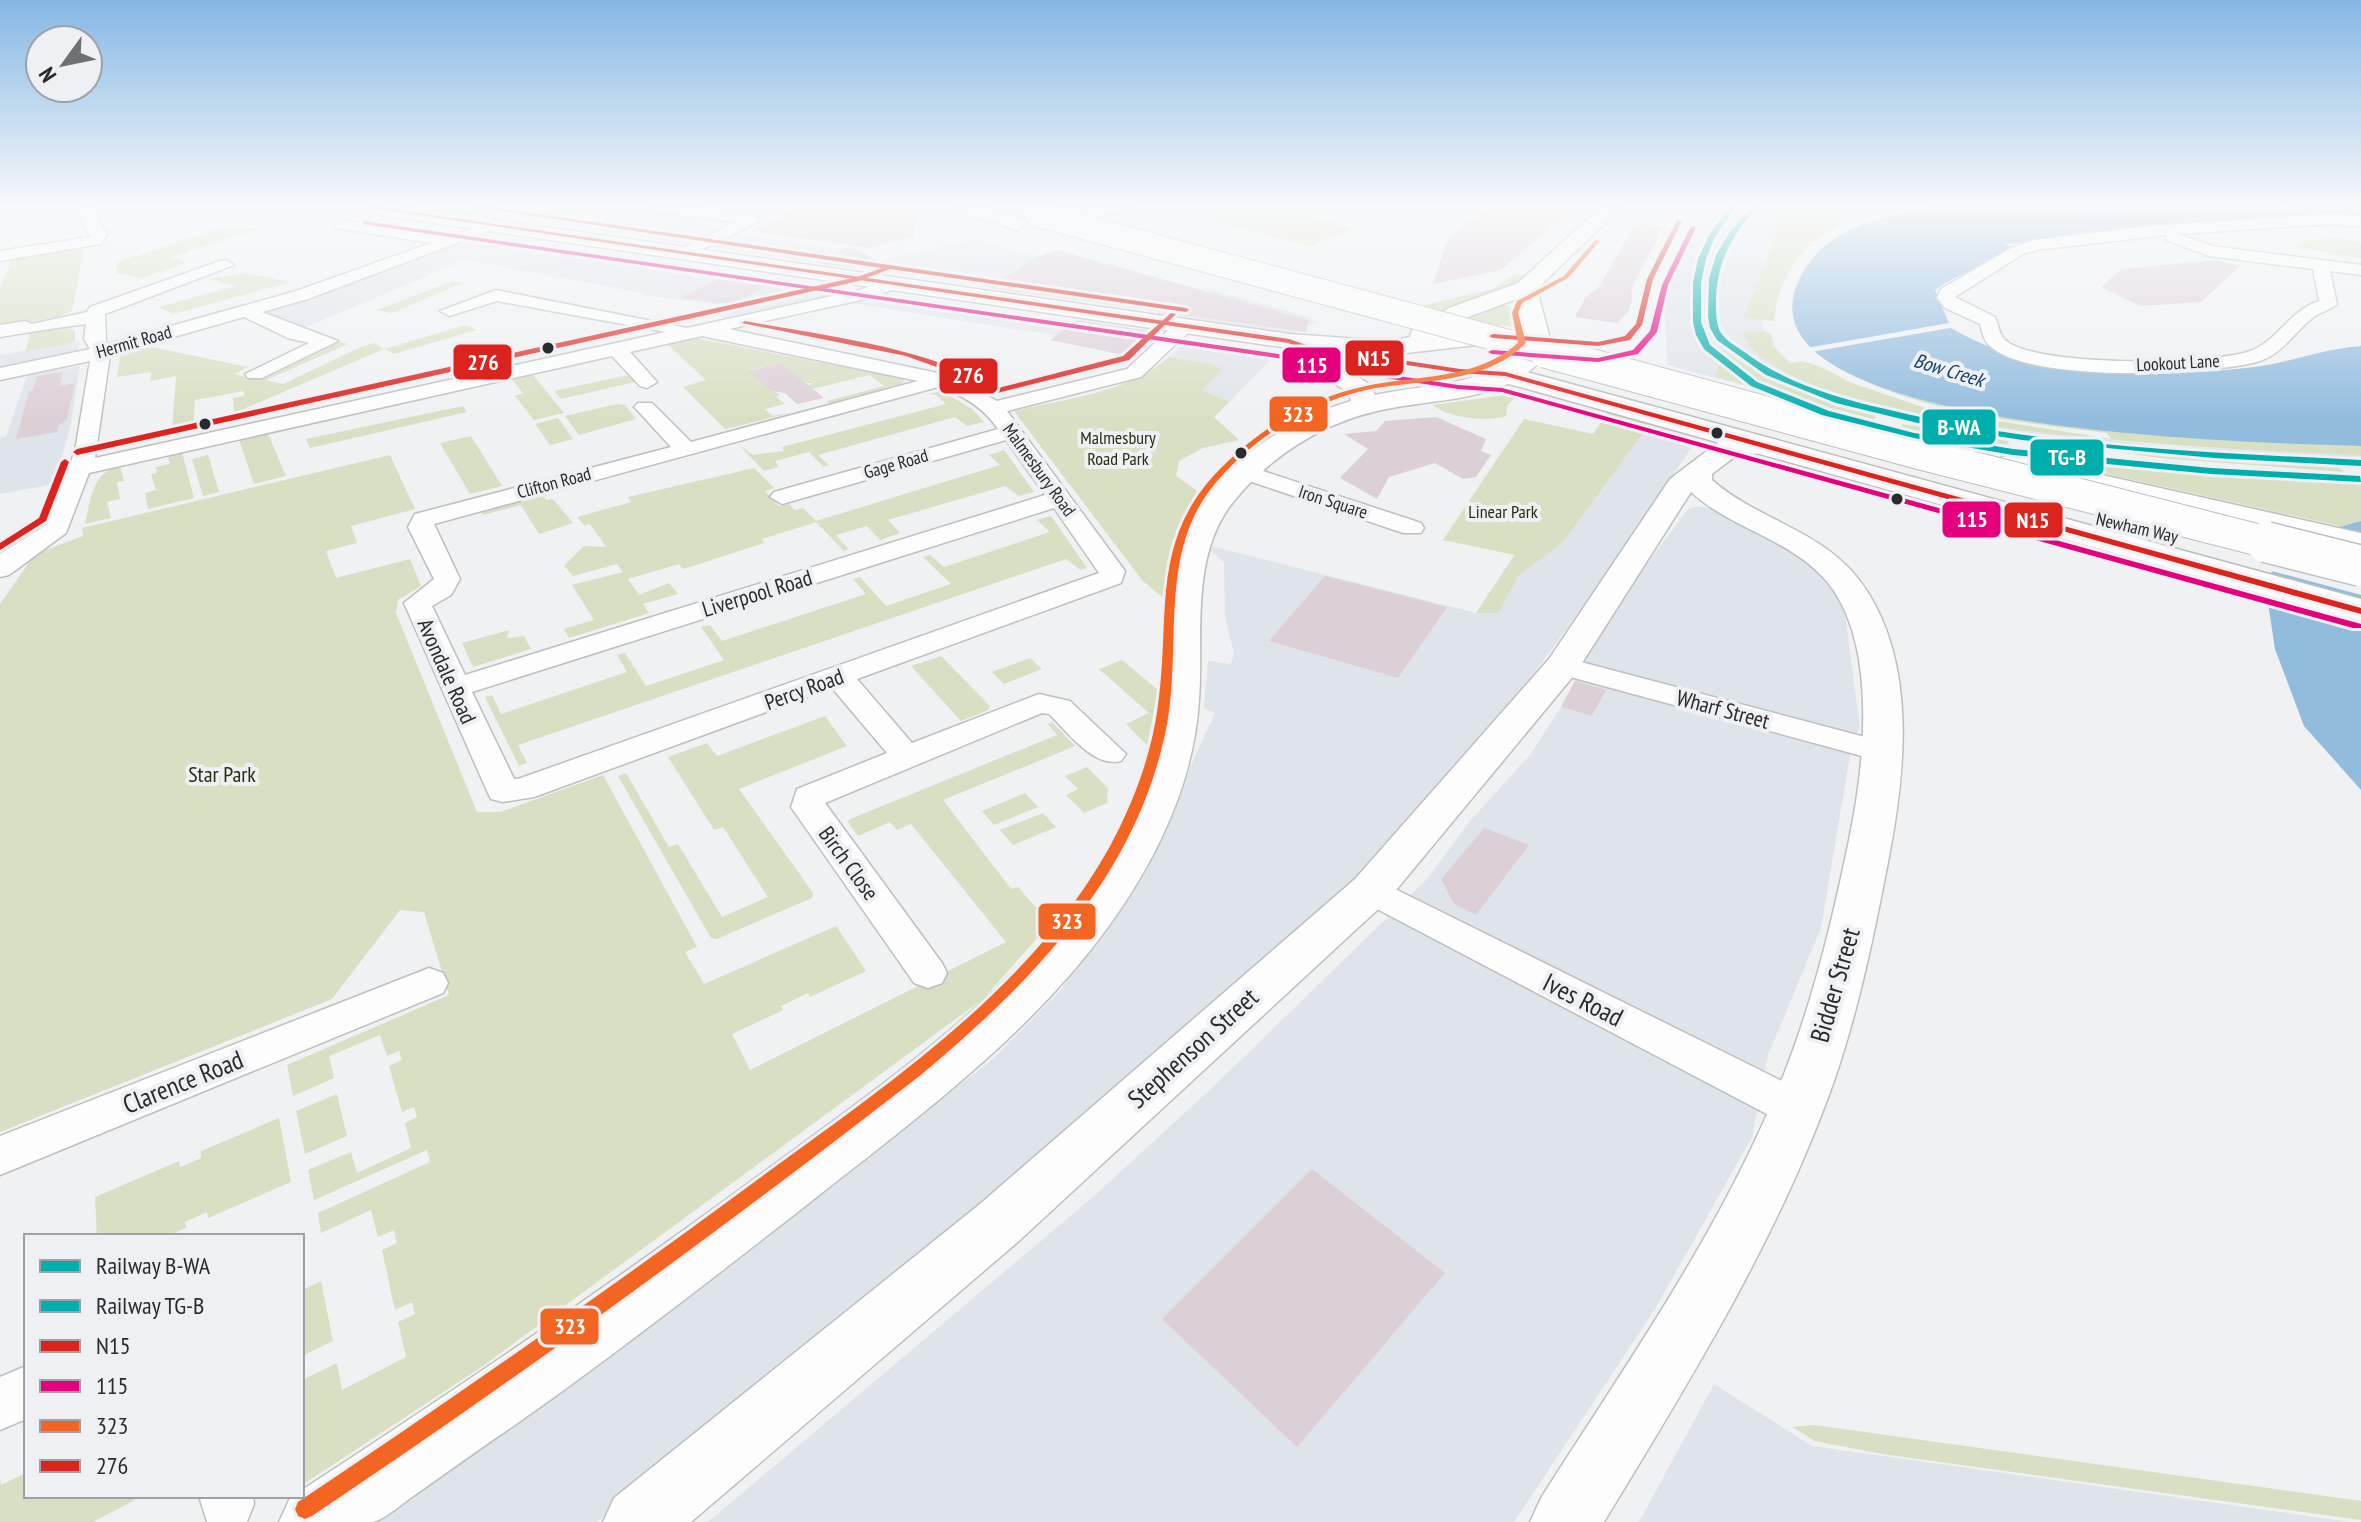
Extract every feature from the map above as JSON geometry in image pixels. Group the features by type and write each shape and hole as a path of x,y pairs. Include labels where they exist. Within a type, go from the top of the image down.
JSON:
{"highway":[{"name":"Newham Way","path":"1247,278 1818,447 2199,542 2359,586"},
{"name":"Newham Way","path":"1268,278 2004,476 2359,586"},
{"path":"1538,340 1948,449 2219,508 2361,543"},
{"path":"1494,373 1576,392 1724,440 1767,446 2359,586"}],"main road":[{"path":"859,278 1298,344 1412,353 1460,371 1494,373"},
{"path":"314,1522 471,1418 721,1238 977,1042 1041,979 1083,927 1128,860 1158,794 1175,739 1183,680 1187,569 1191,547 1204,521 1236,479 1269,451 1367,403 1391,386 1423,332 1457,313 1526,288 1537,278"},
{"path":"1367,403 1481,385 1494,373 1536,353 1538,340 1526,288"},
{"path":"1412,353 1484,336 1538,340"},
{"path":"1298,344 1306,354 1360,389 1367,403"},
{"name":"Stephenson Street","path":"638,1522 1000,1222 1371,890 1562,666 1695,485 1724,440"},
{"name":"Bidder Street","path":"1565,1522 1689,1325 1757,1199 1797,1109 1826,1023 1852,930 1883,780 1882,681 1849,588 1785,528 1695,485"}],"street":[{"path":"0,331 93,317 104,307 188,278"},
{"name":"Hermit Road","path":"0,374 54,365 349,278"},
{"name":"Lookout Lane","path":"1972,278 1947,293 1951,304 1988,321 1995,341 2005,348 2077,366 2254,358 2287,338 2298,320 2318,306 2328,304 2323,278"},
{"path":"80,468 864,294 893,283"},
{"name":"Malmesbury Road","path":"449,311 496,295 940,379 994,408 1112,571 1112,577 1104,582"},
{"path":"245,311 295,334 328,341 255,374"},
{"path":"0,569 12,551 50,536 57,528 80,468 89,439 101,352 94,339 93,317"},
{"path":"295,334 323,322"},
{"path":"994,408 1134,373 1184,326"},
{"path":"617,349 647,382"},
{"name":"Clifton Road","path":"424,519 916,389 940,379"},
{"path":"645,407 685,449"},
{"name":"Gage Road","path":"782,497 1011,432"},
{"name":"Iron Square","path":"1254,475 1412,528"},
{"name":"Liverpool Road","path":"454,688 1060,498"},
{"name":"Avondale Road","path":"424,519 420,527 447,579 442,589 418,603 503,791"},
{"name":"Percy Road","path":"503,791 522,789 1104,582"},
{"name":"Wharf Street","path":"1562,666 1884,752"},
{"path":"839,677 906,756"},
{"name":"Birch Close","path":"928,973 808,807 809,797 1039,703 1059,707 1110,754"},
{"name":"Ives Road","path":"1371,890 1797,1109"},
{"name":"Clarence Road","path":"0,1156 374,990 429,983"},
{"path":"0,1404 24,1393"}],"shaded area":[{"path":"365,278 422,278 297,331 256,314"},
{"path":"562,278 776,278 856,290 725,320 717,314 724,305 640,295 643,293"},
{"path":"930,278 1004,278 990,287"},
{"path":"1669,278 1769,278 1762,323 1764,331 1771,334 1778,353 1793,365 1868,400 1967,422 2072,436 2168,446 2361,455 2361,468 2251,464 2092,448 1878,414 1873,419 1667,365 1664,295"},
{"path":"1212,290 1317,322 1289,335 1152,315"},
{"path":"885,293 1100,327 1142,349 845,302"},
{"path":"1190,338 1277,353 1229,402 1202,390 1222,370 1213,364 1169,357"},
{"path":"81,341 77,352 0,369 0,355"},
{"path":"80,366 70,428 54,484 0,494 0,438 6,437 27,375"},
{"path":"1609,411 1698,437 1619,557 1524,687 1441,787 1348,890 1022,1181 597,1522 362,1522 700,1284 992,1060 1062,989 1154,846 1215,713 1204,708 1208,661 1231,664 1234,653 1225,618 1224,563 1206,545 1476,613"},
{"path":"1698,506 1724,511 1802,557 1834,593 1845,614 1860,727 1852,744 1821,928 1768,1055 1752,1137 1655,1309 1514,1522 708,1522 1094,1196 1213,1087 1427,879 1470,821 1530,755 1561,707 1607,618 1688,509"},
{"path":"1714,1384 1812,1446 2351,1522 1639,1522"}],"green space":[{"path":"4,278 78,278 72,311 56,318 0,326 0,289"},
{"path":"270,278 291,282 173,314 158,307 236,286 208,279"},
{"path":"1509,278 1522,278 1512,287 1442,312 1416,307 1493,289"},
{"path":"1759,278 1786,278 1774,321 1743,318"},
{"path":"453,281 463,283 392,313 377,310"},
{"path":"1498,303 1512,307 1514,327 1461,320"},
{"path":"466,325 476,330 394,354 384,349"},
{"path":"67,327 75,331 75,342 25,352 31,332"},
{"path":"1764,331 1771,334 1773,346 1790,363 1802,361 1819,366 1852,383 1934,411 2111,439 2107,433 1987,416 1902,396 1830,361 1801,336 1881,381 2361,431 2361,455 2129,441 2028,431 1929,416 1842,395 1777,368 1742,333"},
{"path":"696,338 905,379 900,386 830,404 827,401 884,386 869,375 813,389 808,385 814,383 805,383 781,363 749,370 771,391 780,394 776,397 785,404 765,409 772,416 794,412 725,429 683,387 706,380 667,344"},
{"path":"339,342 348,344 266,380 283,384 363,346 374,343 384,349 234,413 233,398 244,396 244,391 195,400 193,426 172,430 176,376 150,381 151,372 117,377 121,353 142,345 248,367 234,374 255,379"},
{"path":"1724,350 1778,382 1817,397 1878,414 1873,419 1715,377"},
{"name":"Malmesbury Road Park","path":"1169,357 1213,364 1222,370 1202,390 1229,402 1214,417 1239,440 1203,448 1179,461 1176,476 1196,490 1198,498 1169,561 1162,597 1142,580 1014,411 1115,387"},
{"path":"532,374 564,413 534,420 515,396 523,393 511,378"},
{"path":"628,375 635,382 561,399 554,391"},
{"path":"942,391 972,409 984,422 967,426 955,417 818,455 829,465 824,467 809,452 775,461 779,467 764,471 739,445 753,455 784,451 782,447 946,404 936,395 928,394"},
{"path":"1519,393 1507,406 1506,416 1498,418 1458,416 1433,405"},
{"path":"617,404 625,405 636,419 579,435 565,416"},
{"path":"463,406 467,412 310,448 306,439"},
{"name":"Linear Park","path":"1609,411 1650,423 1563,542 1519,575 1498,613 1476,613 1515,555 1443,540 1524,419 1593,434"},
{"path":"558,418 573,439 550,445 535,424"},
{"path":"1901,424 2009,441 2006,447 1960,442 1900,427 1903,426"},
{"path":"268,434 286,476 254,484 239,439"},
{"path":"471,436 502,486 470,494 440,443"},
{"path":"2018,437 2251,464 2338,467 2344,472 2159,458"},
{"path":"1004,450 1034,492 1019,496 1005,486 888,520 900,533 880,540 867,526 836,535 848,549 844,551 816,522 693,566 683,569 679,564 628,579 639,595 669,583 678,594 643,604 649,613 569,638 564,629 594,620 572,585 623,572 617,564 573,576 564,566 584,546 606,547 590,524 584,525 577,517 631,502 628,497 754,468 774,488 765,491 779,506 789,504 795,510 803,508 816,521 1000,465 989,455"},
{"path":"182,452 194,498 148,509 145,493 156,490 151,474 157,473 156,467 170,464 168,455"},
{"path":"208,455 219,492 203,496 192,459"},
{"name":"Star Park","path":"390,455 415,509 351,526 357,543 326,551 336,578 410,559 421,586 398,600 396,613 477,812 500,812 603,775 697,947 685,952 704,984 836,926 866,971 810,997 808,993 781,1006 783,1010 732,1034 750,1070 1006,942 911,824 897,830 890,822 858,836 848,822 1057,735 1048,724 1052,722 1075,746 943,800 1011,889 1018,887 1050,924 983,999 480,1368 304,1484 304,1379 337,1363 342,1390 406,1357 398,1322 415,1314 412,1302 395,1310 382,1250 397,1243 394,1230 378,1237 371,1210 321,1233 318,1213 430,1162 427,1150 314,1200 308,1170 351,1152 357,1173 411,1148 405,1123 417,1117 414,1107 402,1112 389,1066 402,1060 399,1051 387,1056 380,1035 329,1056 334,1078 293,1096 287,1065 449,995 424,912 400,910 332,999 0,1132 0,604 35,554 83,536 82,528"},
{"path":"2076,462 2177,472 2361,481 2361,550 2275,649 2268,602 2302,538 2340,526 2071,466"},
{"path":"120,466 124,481 117,482 120,499 107,502 111,518 85,524 98,480"},
{"path":"542,494 546,500 553,499 573,523 539,534 521,505 483,515 481,510"},
{"path":"1051,516 1087,568 1080,570 1066,559 518,745 527,763 519,766 485,697 492,695 501,714 627,672 617,655 625,653 646,686 724,660 701,627 710,625 722,641 866,594 853,579 860,577 886,606 951,584 923,557 930,555 944,567 1050,532 1037,520"},
{"path":"509,630 507,638 524,636 531,649 473,667 462,643"},
{"path":"941,656 990,706 988,710 961,721 911,666"},
{"path":"1030,658 1042,669 1004,684 992,672"},
{"path":"1122,660 1158,690 1147,745 1126,724 1149,713 1099,669"},
{"path":"825,716 847,746 739,789 813,893 812,898 717,939 711,938 618,776 626,773 669,847 678,844 722,917 768,897 723,827 714,830 668,757 707,743 717,756"},
{"path":"1087,767 1108,788 1107,803 1084,813 1066,795 1078,789 1065,776"},
{"path":"1025,793 1038,807 994,825 982,811"},
{"path":"1043,813 1056,827 1013,845 1000,830"},
{"path":"337,1094 347,1136 305,1154 296,1111"},
{"path":"279,1118 291,1182 208,1218 207,1212 185,1222 186,1228 172,1234 97,1234 95,1197 179,1161 180,1167 201,1158 201,1151"},
{"path":"321,1281 333,1341 304,1355 304,1289"},
{"path":"1814,1425 2361,1501 2361,1520 1882,1454 1815,1441 1792,1427"},
{"path":"24,1474 24,1498 135,1500 93,1522 0,1522 0,1478 1,1485"}],"water":[{"name":"Bow Creek","path":"1800,278 1954,278 1935,290 1951,328 2022,358 2098,372 2215,371 2268,365 2361,346 2361,446 2130,433 2024,421 1925,401 1846,372 1799,333"},
{"path":"2361,521 2361,790 2304,726 2275,649 2268,602 2269,575 2302,538"}],"pier":[{"path":"1949,323 1956,327 1811,352 1807,348"},
{"path":"2296,538 2361,555 2361,595 2268,570"}],"building":[{"path":"721,278 782,279 731,304 680,298"},
{"path":"1005,278 1158,278 1308,320 1306,332 990,288"},
{"path":"1435,278 1462,278 1433,284"},
{"path":"1604,278 1637,278 1631,289 1632,300 1628,312 1617,323 1575,317 1585,298 1599,287"},
{"path":"2111,278 2227,278 2201,302 2141,306 2101,287"},
{"path":"1077,320 1159,332 1134,357 1050,340"},
{"path":"781,363 824,398 797,404 785,393 771,391 748,371"},
{"path":"63,372 60,386 75,383 67,419 58,426 57,432 16,439 29,391 33,390 37,376"},
{"path":"1436,417 1486,439 1481,451 1491,455 1476,477 1463,479 1435,463 1389,477 1377,499 1340,478 1368,449 1344,434 1376,431 1385,421"},
{"path":"1325,576 1447,607 1398,678 1269,641"},
{"path":"1575,681 1606,690 1592,716 1561,707"},
{"path":"1484,828 1529,845 1476,915 1454,904 1441,879"},
{"path":"1312,1169 1445,1273 1297,1447 1162,1319"}],"rail line":[{"name":"TG-B","path":"1698,278 1697,322 1707,347 1754,384 1826,413 1914,435 2013,452 2211,471 2360,479"},
{"name":"B-WA","path":"1713,278 1712,316 1720,338 1769,373 1840,401 1926,422 2022,437 2120,448 2361,463"}],"transit line":[{"name":"115","path":"742,278 1285,357 1305,364 1458,387 1502,390 2357,626"},
{"name":"N15","path":"855,278 1289,341 1307,348 1460,371 1505,374 2361,611"},
{"name":"276","path":"77,452 861,278"},
{"name":"276","path":"966,278 1186,310"},
{"name":"323","path":"305,1509 483,1388 716,1220 917,1069 1007,990 1048,947 1084,900 1115,849 1139,798 1157,743 1164,706 1174,562 1181,535 1193,509 1211,483 1261,437 1319,404 1361,389 1469,372 1508,356 1522,343 1515,313 1519,302 1564,278"},
{"name":"N15","path":"1493,336 1598,344 1627,338 1639,325 1650,278"},
{"name":"115","path":"1492,352 1598,360 1635,352 1653,332 1668,278"},
{"name":"276","path":"745,323 908,355 970,376 997,391 1126,358 1173,314"},
{"name":"276","path":"0,547 43,519 65,462"}]}
